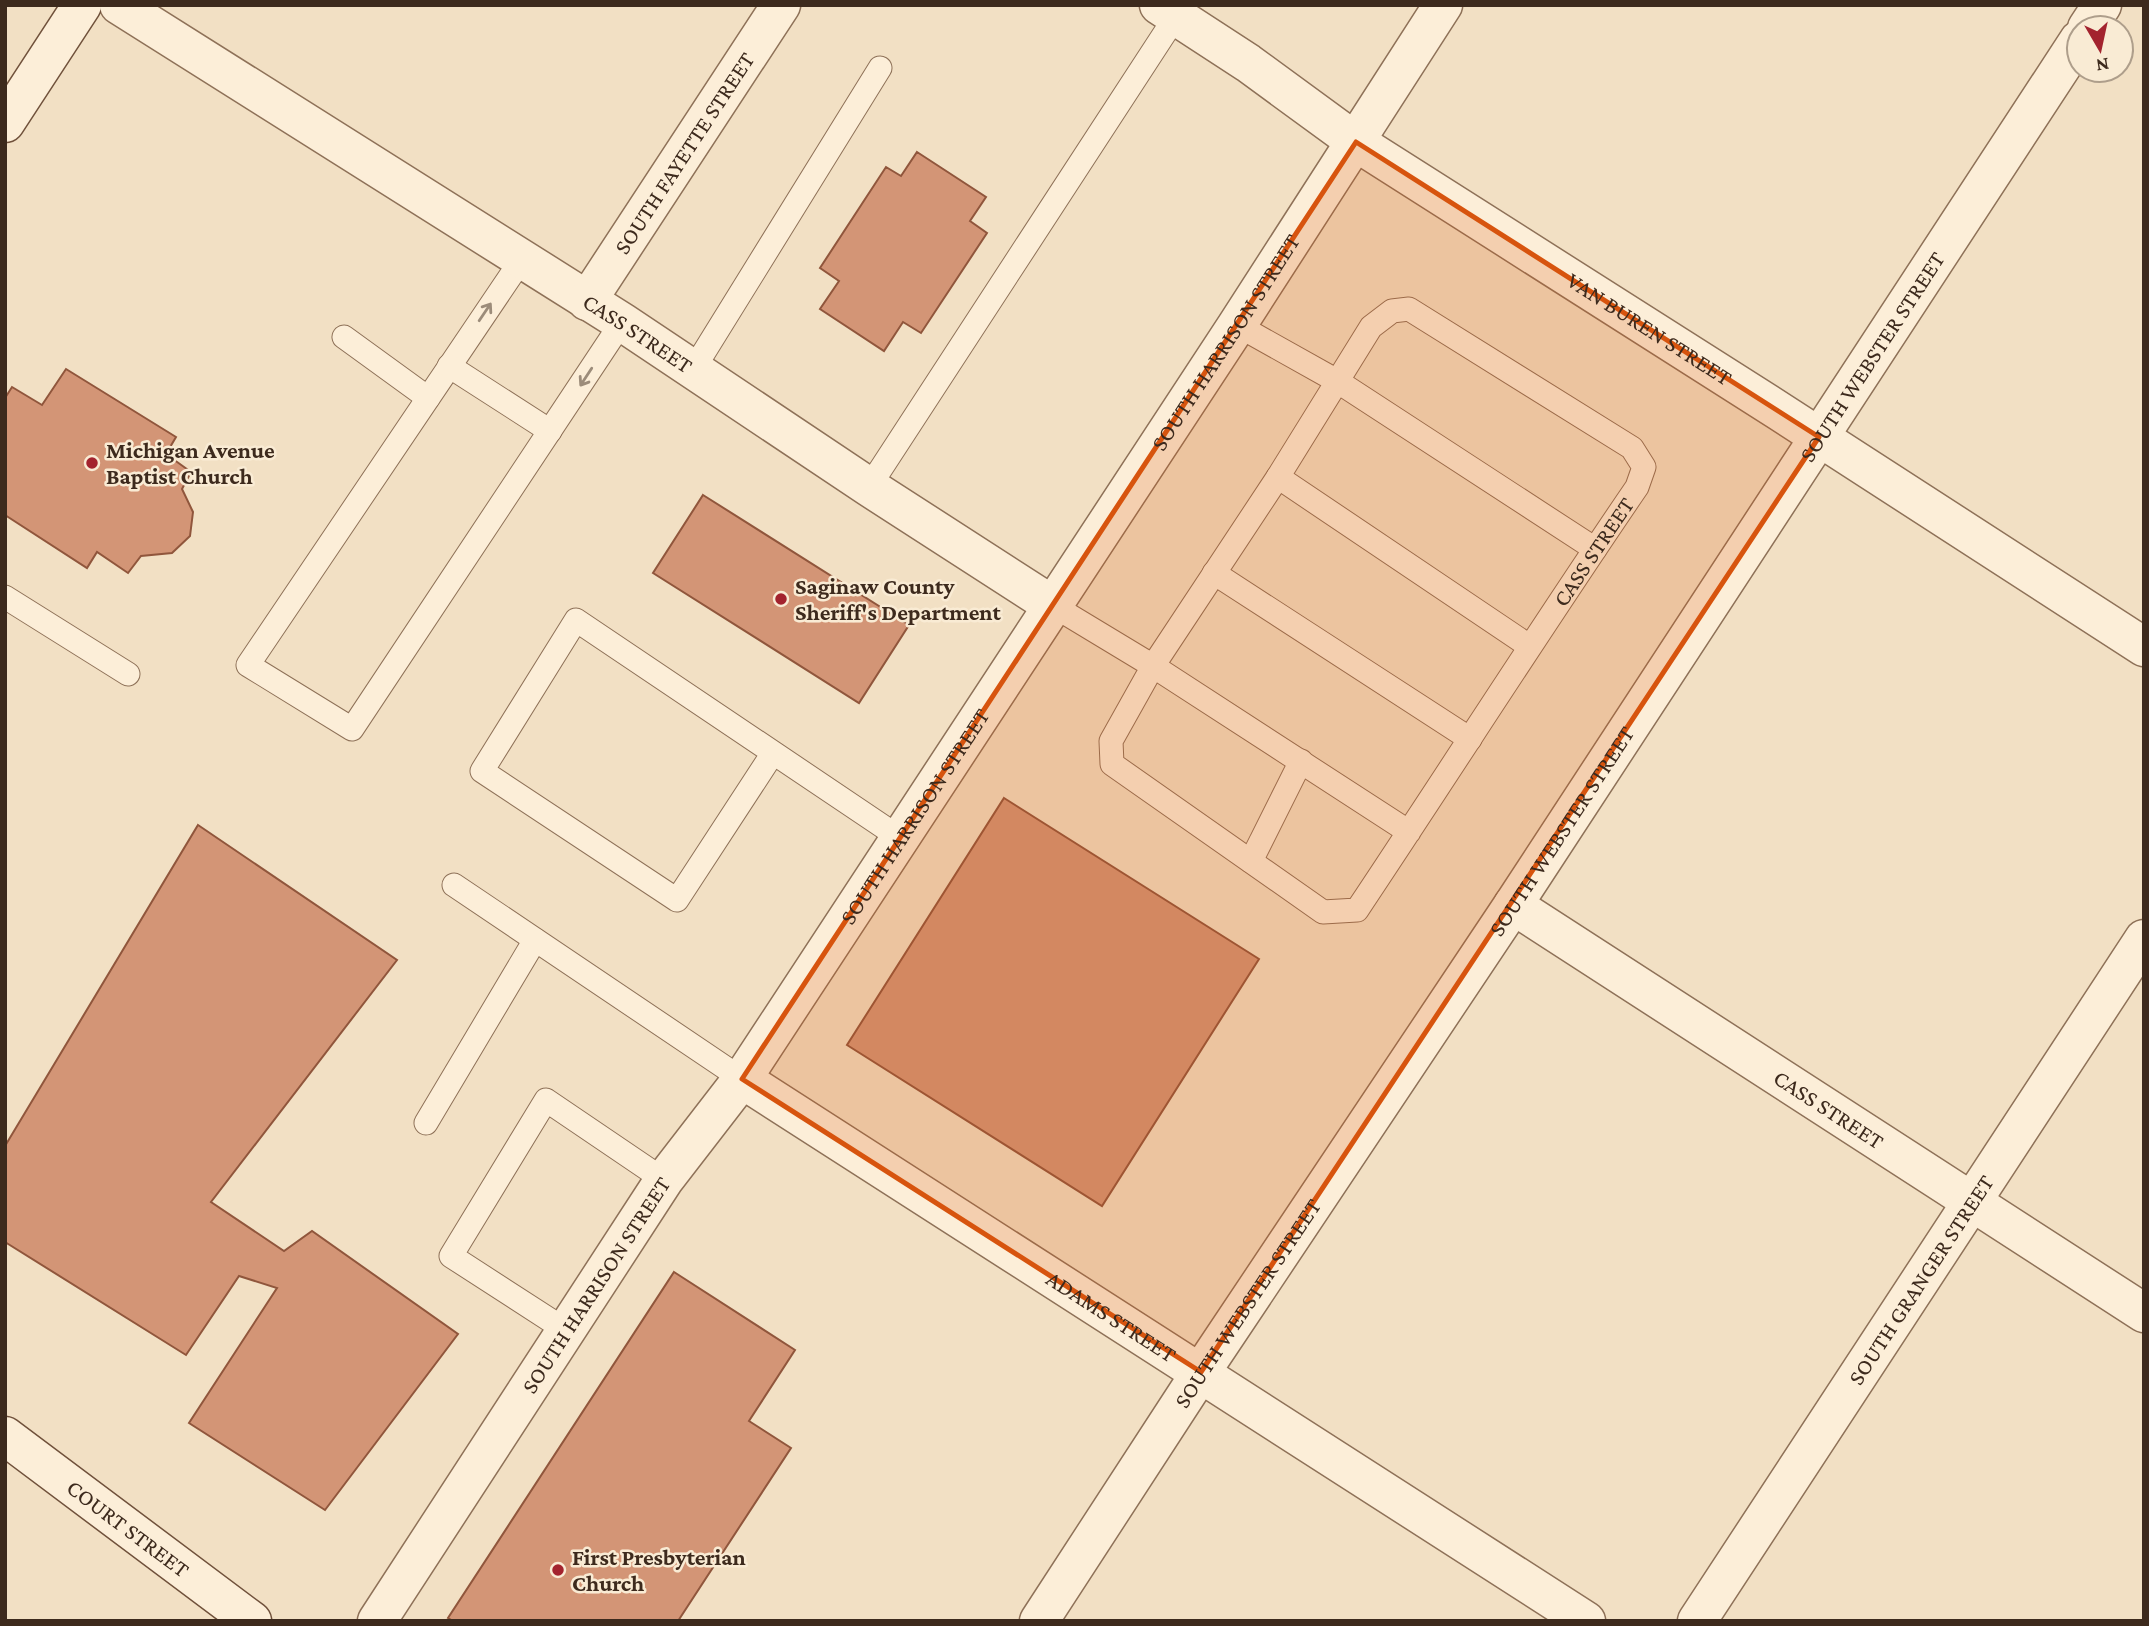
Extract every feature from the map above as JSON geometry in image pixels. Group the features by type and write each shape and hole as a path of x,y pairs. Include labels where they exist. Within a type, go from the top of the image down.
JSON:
{"street":[{"path":"5,123 82,5"},
{"name":"CASS STREET","path":"119,5 622,322 1052,605"},
{"name":"SOUTH FAYETTE STREET","path":"587,301 781,5"},
{"name":"SOUTH HARRISON STREET","path":"377,1621 664,1180 742,1079 1237,325 1443,5"},
{"name":"VAN BUREN STREET","path":"1167,11 1248,63 1356,142 2144,647"},
{"name":"SOUTH WEBSTER STREET","path":"1039,1621 1201,1372 1513,905 2065,61"},
{"name":"CASS STREET","path":"1513,905 2144,1314"},
{"name":"SOUTH GRANGER STREET","path":"1697,1621 2144,939"},
{"name":"ADAMS STREET","path":"742,1079 1586,1621"},
{"name":"COURT STREET","path":"5,1436 252,1621"}],"lane":[{"path":"869,487 1167,11"},
{"path":"693,370 880,68"},
{"path":"522,259 248,665 352,729 622,322"},
{"name":"CASS STREET","path":"1409,309 1632,448 1644,467 1637,487 1529,646 1357,910 1323,912 1112,764 1111,741 1153,666 1278,477 1337,381 1371,327 1392,311 1409,309"},
{"path":"1237,325 1337,381 1595,549"},
{"path":"344,337 428,398"},
{"path":"449,366 550,431"},
{"path":"1278,477 1529,646"},
{"path":"1214,573 1470,739"},
{"path":"5,597 128,674"},
{"name":"CASS STREET","path":"1052,605 1153,666"},
{"path":"774,753 677,900 482,771 576,620 774,753 900,838"},
{"path":"1153,666 1409,832"},
{"path":"1251,861 1301,761"},
{"path":"454,885 742,1079"},
{"path":"426,1123 535,940"},
{"path":"567,1331 451,1256 546,1100 664,1180"}],"highlighted area":[{"path":"1356,142 1819,437 1201,1372 742,1079"}],"building":[{"path":"917,152 986,197 970,221 987,233 921,333 903,322 884,351 820,309 839,281 820,268 886,167 901,176"},
{"name":"Michigan Avenue Baptist Church","path":"66,369 176,437 166,454 191,472 182,489 193,512 190,536 172,553 141,556 128,573 97,552 87,568 5,515 5,398 12,387 42,405"},
{"name":"Saginaw County Sheriff's Department","path":"703,495 909,625 859,703 653,573"},
{"path":"1004,798 1259,959 1102,1206 847,1045"},
{"path":"198,825 397,960 211,1202 284,1251 312,1231 458,1334 325,1510 189,1423 277,1288 239,1276 186,1355 5,1242 5,1146"},
{"path":"674,1272 795,1350 749,1421 791,1448 678,1621 453,1621 448,1618"}],"place":[{"name":"Michigan Avenue Baptist Church","path":"92,463"},
{"name":"Saginaw County Sheriff's Department","path":"781,599"},
{"name":"First Presbyterian Church","path":"558,1570"}]}
